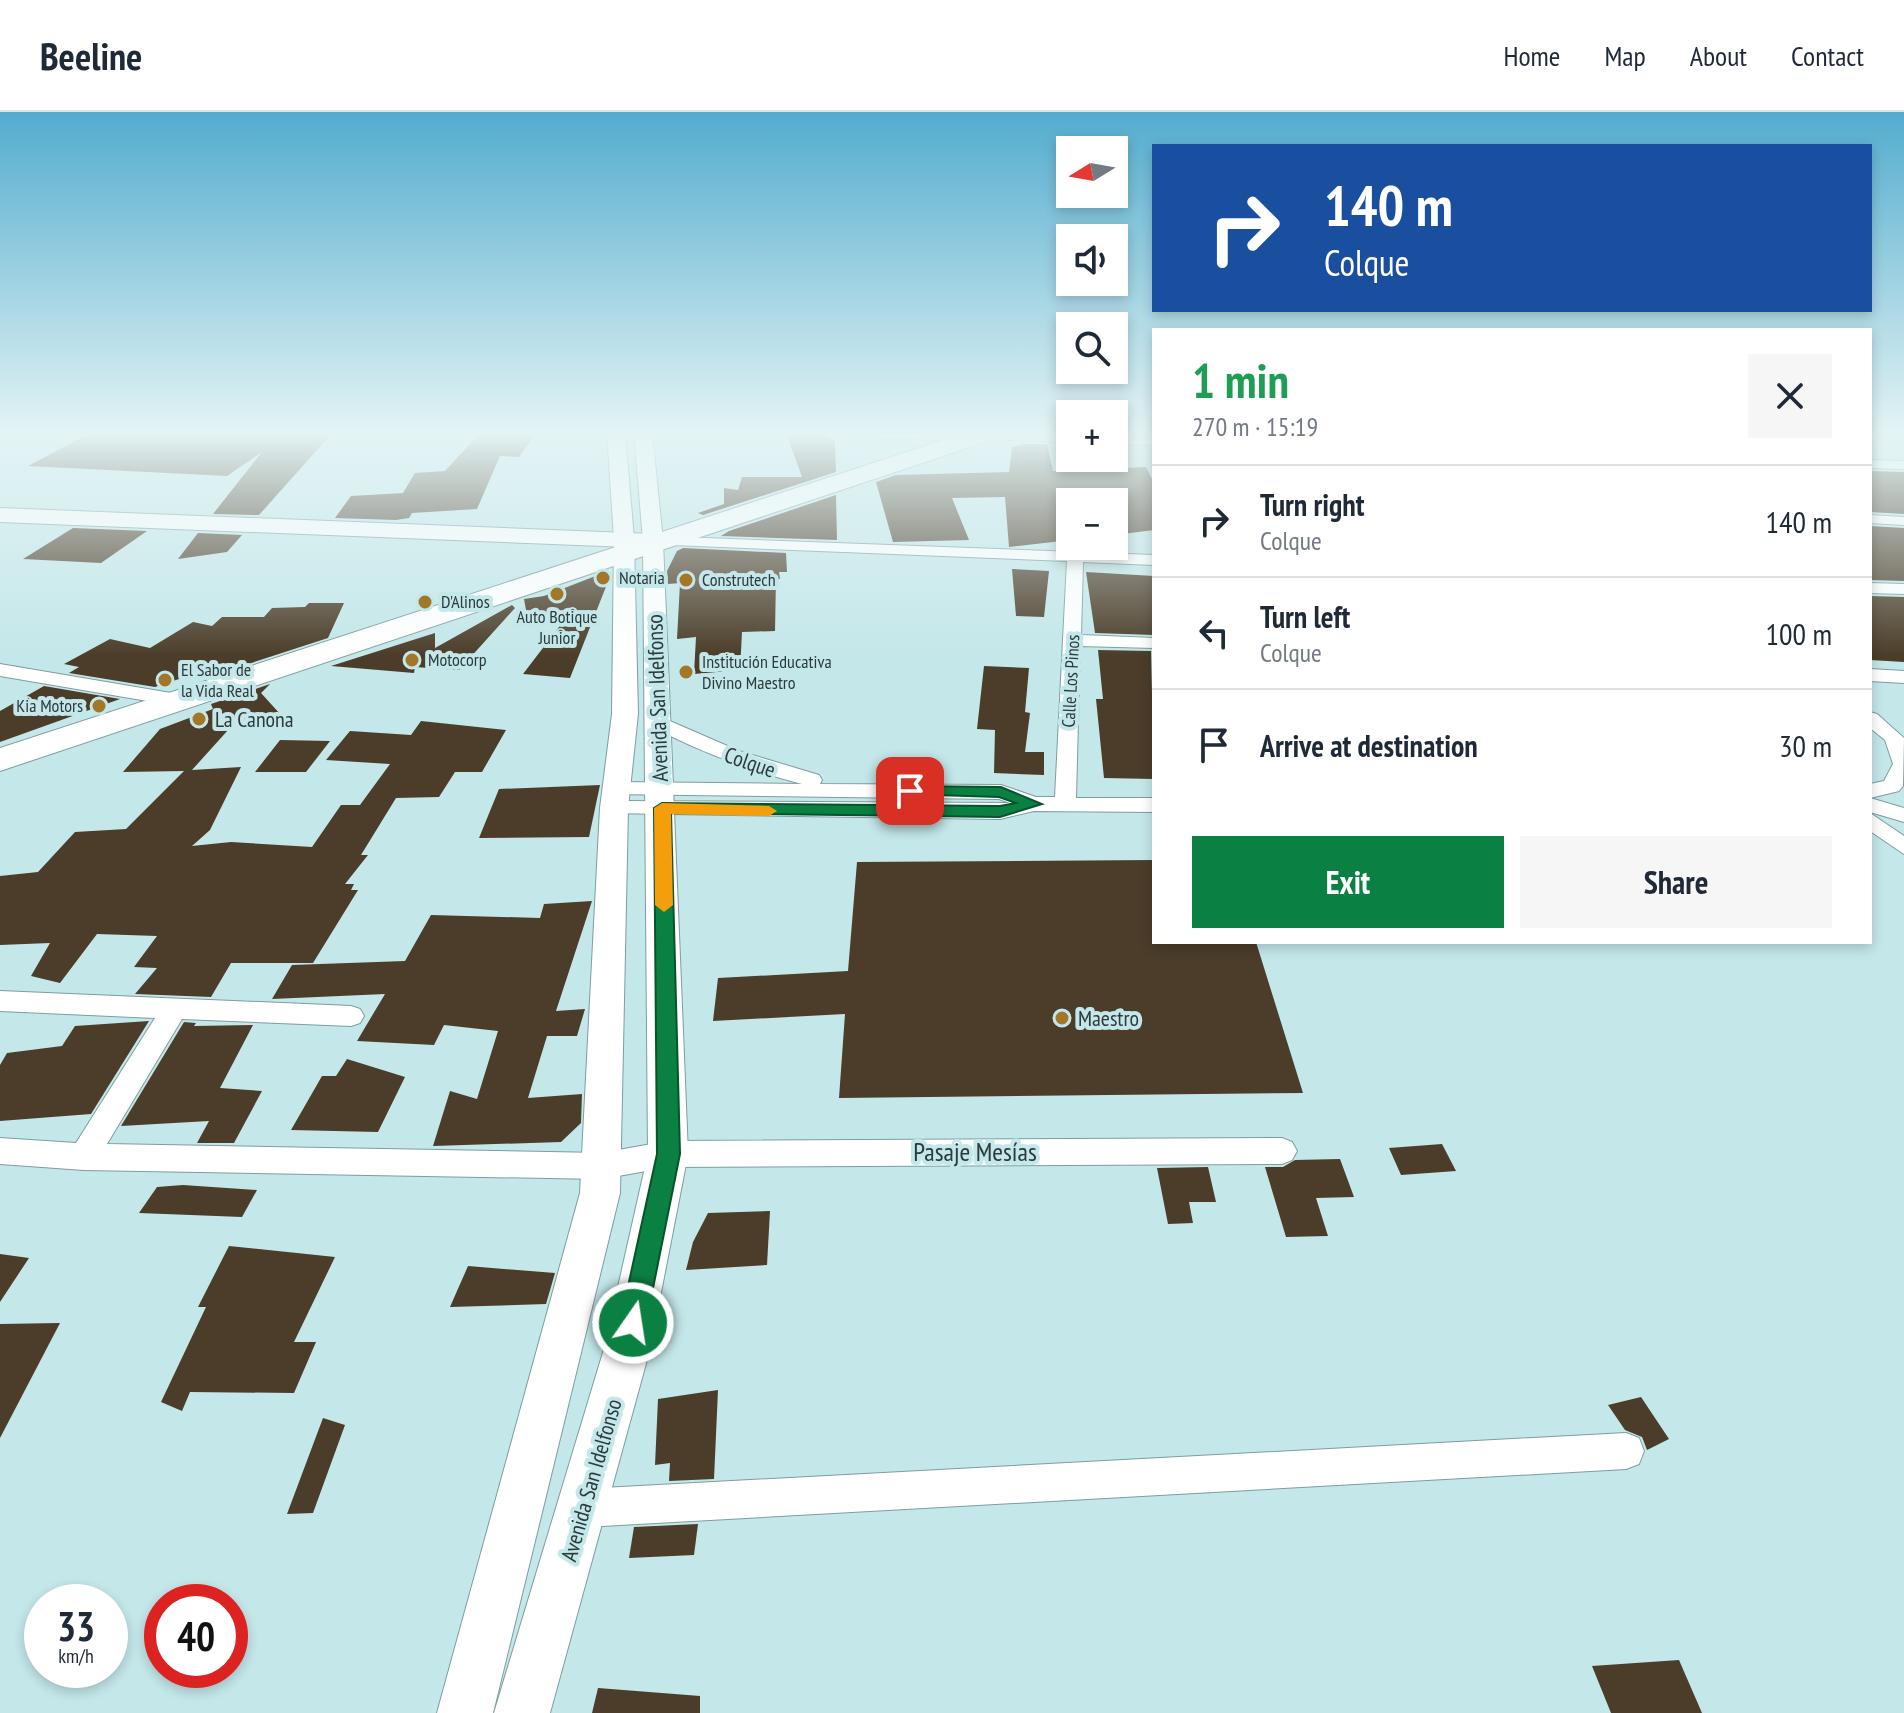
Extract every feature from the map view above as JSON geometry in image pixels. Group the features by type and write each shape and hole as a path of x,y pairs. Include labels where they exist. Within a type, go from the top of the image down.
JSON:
{"highway":[{"path":"0,760 634,544 753,507"}],"main road":[{"path":"0,515 634,544"}],"street":[{"name":"Avenida San Idelfonso","path":"522,1713 584,1508 627,1349 668,1154 661,798 656,721 628,507"},
{"name":"Avenida San Idelfonso","path":"465,1713 566,1335 600,1193 616,799 625,714 637,507"},
{"path":"1876,520 1904,521"},
{"path":"1876,520 1904,537"},
{"path":"634,544 1056,556"},
{"path":"1128,559 1152,560"},
{"name":"Calle Los Pinos","path":"1065,804 1075,560"},
{"path":"1872,588 1904,589"},
{"path":"1074,640 1152,643"},
{"path":"0,670 177,700"},
{"path":"1872,675 1904,677"},
{"path":"1872,720 1894,738 1903,764 1892,786 1872,791"},
{"name":"Colque","path":"656,721 696,743 761,768 849,790"},
{"name":"Colque","path":"616,799 849,790 1001,792 1034,804"},
{"name":"Colque","path":"661,798 1000,812 1034,804 1152,805"},
{"path":"1872,806 1904,815"},
{"path":"1872,822 1904,847"},
{"path":"0,1001 351,1016"},
{"path":"84,1157 174,1009"},
{"name":"Pasaje Mesías","path":"0,1151 84,1157 602,1166 668,1154 1282,1151"},
{"path":"584,1508 1626,1451"}],"building":[{"path":"219,507 266,507 259,515 213,514"},
{"path":"343,507 478,507 412,513 409,518 396,520 335,518"},
{"path":"716,507 729,507 703,515 698,513"},
{"path":"801,507 836,507 837,540 721,536"},
{"path":"883,507 956,507 969,540 893,542"},
{"path":"1006,507 1056,507 1056,542 1009,547"},
{"path":"1128,507 1152,507 1152,530 1128,533"},
{"path":"1872,507 1904,507 1904,514 1872,512"},
{"path":"1872,526 1904,528 1904,581 1872,580"},
{"path":"73,528 147,531 101,563 23,559"},
{"path":"198,533 242,535 227,552 178,559"},
{"path":"683,548 786,553 787,572 779,572 780,579 776,579 775,631 742,632 740,670 694,674 696,637 677,639 680,583 668,584 667,571 677,551"},
{"path":"1012,569 1049,571 1044,617 1016,616"},
{"path":"1086,572 1152,576 1152,635 1095,633"},
{"path":"611,574 570,678 523,674 562,623 528,621 524,599 544,596 598,575"},
{"path":"1872,596 1904,597 1904,662 1872,660"},
{"path":"309,603 344,603 328,638 202,679 200,672 155,687 69,673 79,667 64,664 110,639 150,648 193,622 212,626 222,617 264,617 272,608 305,607"},
{"path":"512,605 515,608 459,670 415,667 414,673 331,666 435,633 435,648"},
{"path":"1098,650 1151,651 1152,779 1104,778 1096,699 1103,699"},
{"path":"984,666 1029,668 1025,712 1030,713 1025,752 1044,752 1044,775 994,773 995,730 977,729"},
{"path":"270,684 261,693 281,715 238,719 192,770 241,767 210,830 192,846 231,842 312,847 341,805 360,805 390,764 326,760 350,731 411,735 421,721 506,730 482,772 455,772 439,797 396,798 361,855 368,855 345,884 354,884 351,890 358,890 313,963 231,963 211,997 135,994 157,968 134,967 157,936 97,934 60,983 31,976 50,943 0,945 0,876 38,872 75,832 126,829 184,771 123,772 160,729 213,709 211,704"},
{"path":"44,686 120,699 0,742 0,711"},
{"path":"280,740 330,741 306,772 255,772"},
{"path":"600,785 589,837 479,838 499,789"},
{"name":"Maestro","path":"1152,860 1152,944 1257,944 1303,1093 839,1098 845,1014 713,1021 718,978 848,971 857,862"},
{"path":"592,901 556,1011 585,1009 577,1036 547,1036 528,1098 582,1094 581,1123 561,1142 433,1146 450,1091 477,1099 498,1031 444,1025 434,1045 357,1041 385,994 272,999 292,965 405,961 431,915 540,918 544,904"},
{"path":"149,1021 91,1114 0,1121 0,1065 7,1053 62,1046 75,1026"},
{"path":"184,1022 196,1023 194,1026 253,1025 220,1088 262,1091 234,1143 197,1143 209,1121 121,1126"},
{"path":"347,1059 405,1077 378,1132 291,1130 322,1076 336,1076"},
{"path":"1442,1144 1456,1171 1401,1175 1389,1148"},
{"path":"1340,1159 1354,1197 1316,1198 1328,1236 1286,1237 1265,1167 1283,1167 1295,1160"},
{"path":"1208,1167 1216,1202 1189,1202 1193,1223 1168,1224 1157,1168"},
{"path":"183,1185 257,1190 242,1217 139,1213 157,1187"},
{"path":"770,1211 767,1265 686,1270 693,1242 708,1213"},
{"path":"229,1246 335,1257 294,1342 316,1342 294,1393 190,1392 182,1411 161,1402 206,1307 198,1307"},
{"path":"0,1254 29,1258 0,1302"},
{"path":"468,1266 555,1273 546,1304 450,1307"},
{"path":"60,1323 0,1438 0,1324"},
{"path":"718,1390 714,1479 669,1481 670,1463 655,1465 658,1399"},
{"path":"1641,1397 1669,1439 1647,1450 1642,1437 1625,1430 1608,1405"},
{"path":"323,1418 345,1425 313,1513 287,1514"},
{"path":"698,1524 694,1555 629,1558 634,1527"},
{"path":"1679,1660 1702,1713 1611,1713 1592,1666"},
{"path":"598,1688 700,1696 700,1713 592,1713"}],"slow traffic":[{"path":"664,905 662,808 769,811"}],"place":[{"name":"Notaria","path":"603,578"},
{"name":"Construtech","path":"686,580"},
{"name":"Auto Botique Junior","path":"557,594"},
{"name":"D'Alinos","path":"425,602"},
{"name":"Motocorp","path":"412,660"},
{"name":"Institución Educativa Divino Maestro","path":"686,672"},
{"name":"El Sabor de la Vida Real","path":"165,680"},
{"name":"Kia Motors","path":"99,706"},
{"name":"La Canona","path":"199,719"},
{"name":"Maestro","path":"1062,1018"}],"route":[{"path":"633,1323 668,1154 662,808 1000,812 1034,804 1001,792 910,791"}]}
